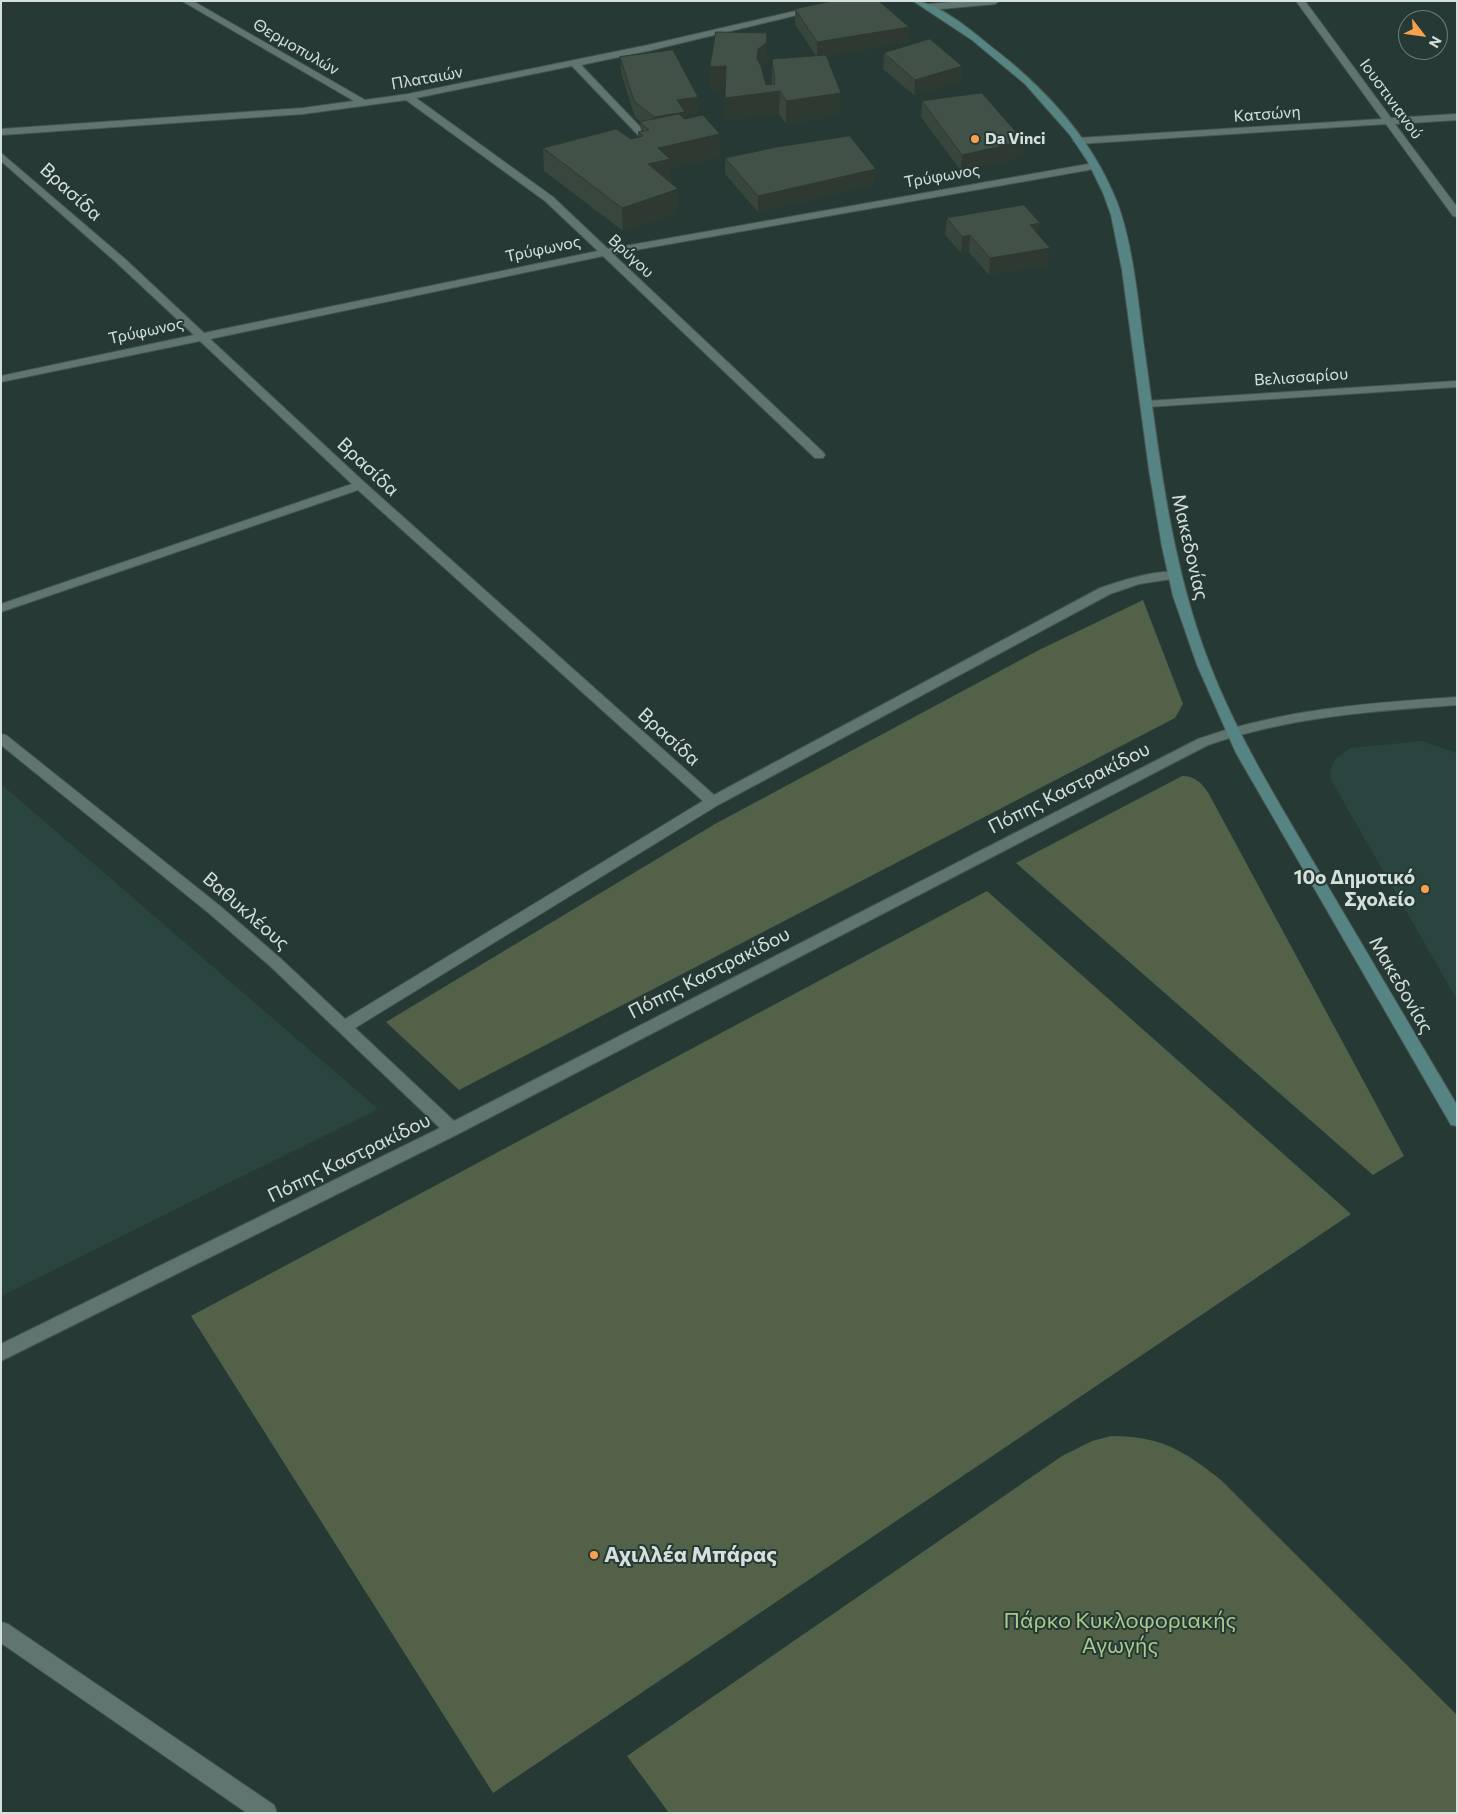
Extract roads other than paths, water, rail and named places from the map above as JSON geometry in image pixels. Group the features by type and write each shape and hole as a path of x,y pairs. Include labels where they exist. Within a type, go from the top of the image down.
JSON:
{"street":[{"name":"Θερμοπυλών","path":"186,1 365,104"},
{"name":"Πλαταιών","path":"1,132 238,116 365,104 574,63 851,1"},
{"path":"923,4 995,1"},
{"name":"Ιουστινιανού","path":"1300,1 1457,214"},
{"name":"Μακεδονίας","path":"923,4 986,46 1021,75 1048,103 1078,141 1109,195 1120,231 1160,508 1174,575 1189,624 1232,730 1267,797 1323,888 1457,1120"},
{"path":"574,63 641,133"},
{"name":"Βρύγου","path":"408,97 541,193 819,455"},
{"name":"Κατσώνη","path":"1078,141 1457,117"},
{"name":"Βρασίδα","path":"1,156 201,336 360,486 713,802"},
{"name":"Τρύφωνος","path":"1,379 604,253 1094,166"},
{"name":"Βελισσαρίου","path":"1146,404 1457,384"},
{"path":"1,608 360,486"},
{"path":"344,1027 713,802 1105,591 1124,583 1144,578 1174,575"},
{"name":"Πόπης Καστρακίδου","path":"1,1353 452,1129 1202,742 1232,730 1305,714 1349,708 1457,701"},
{"name":"Βαθυκλέους","path":"1,738 215,910 276,962 452,1129"},
{"path":"1,1631 265,1812"}],"place":[{"name":"Da Vinci","path":"975,139"},
{"name":"10ο Δημοτικό Σχολείο","path":"1425,889"},
{"name":"Αχιλλέα Μπάρας","path":"594,1555"}],"park label":[{"name":"Πάρκο Κυκλοφοριακής Αγωγής","path":"1120,1634"}]}
